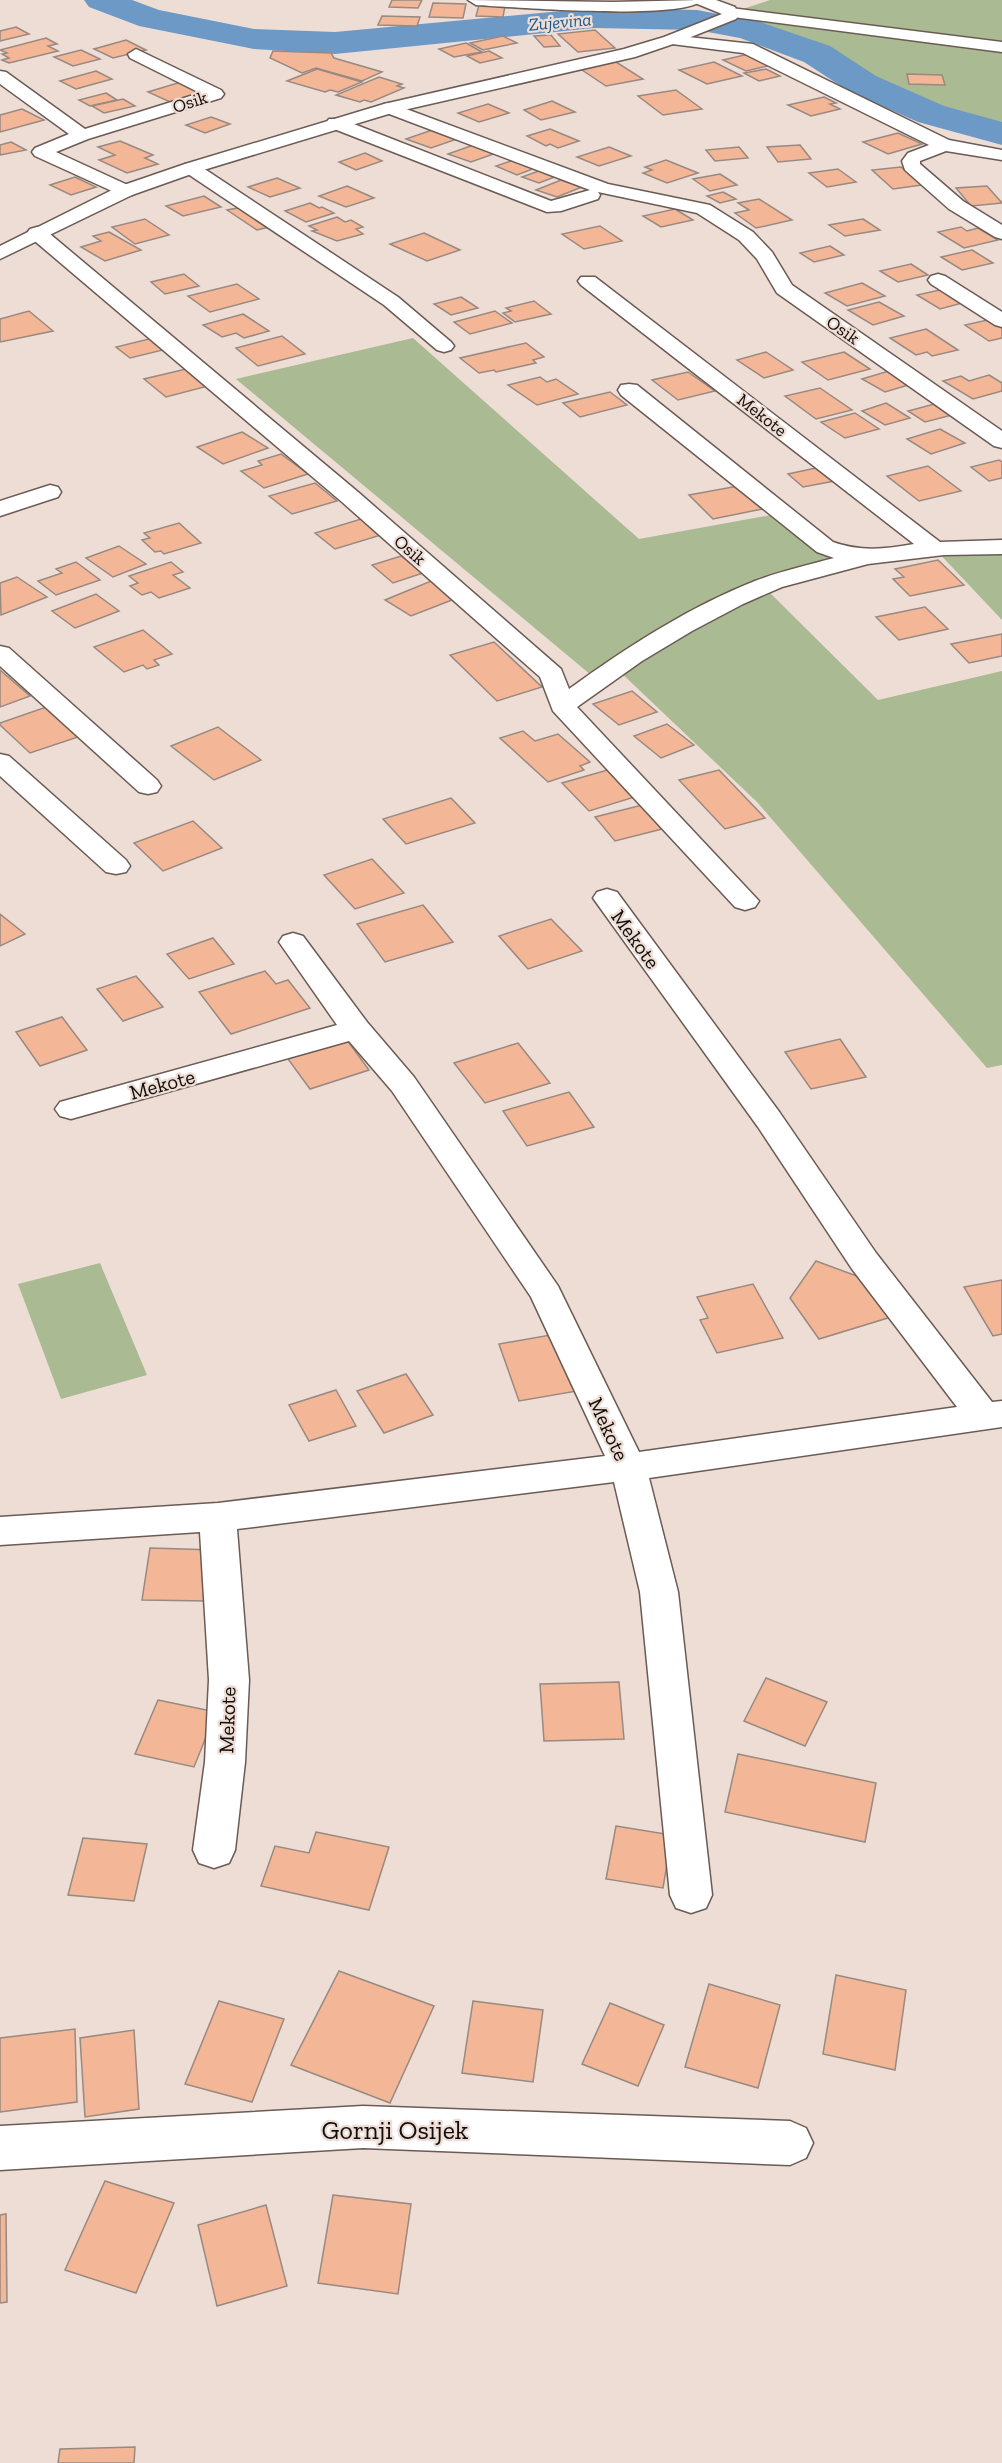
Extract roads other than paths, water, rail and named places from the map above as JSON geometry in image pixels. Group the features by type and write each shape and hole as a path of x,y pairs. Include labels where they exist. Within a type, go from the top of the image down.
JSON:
{"street":[{"path":"476,0 574,6 647,6 694,0"},
{"path":"700,0 729,10 728,16"},
{"path":"0,253 125,192 191,168 390,108 629,53 689,33 770,0"},
{"path":"728,16 777,17 1002,47"},
{"path":"670,40 689,44 736,46 765,55 887,119 944,145 1002,155"},
{"name":"Osik","path":"125,192 41,152 82,135 215,94 136,54"},
{"path":"0,76 82,135"},
{"name":"Osik","path":"390,108 603,189 703,209 746,236 765,256 784,289 1002,441"},
{"path":"335,123 541,205 554,207 591,195"},
{"path":"944,145 914,157 910,161 911,166 956,205 1002,233"},
{"path":"191,168 391,301 444,346"},
{"name":"Osik","path":"37,233 332,481 552,674 561,706 745,901"},
{"path":"938,280 1002,321"},
{"name":"Mekote","path":"588,281 935,549"},
{"path":"629,390 825,547 843,555 863,558"},
{"path":"0,509 50,492"},
{"path":"561,706 687,622 763,586 863,558 935,549 1002,547"},
{"path":"0,653 148,786"},
{"path":"0,762 116,866"},
{"name":"Mekote","path":"607,898 769,1120 864,1261 993,1415"},
{"name":"Mekote","path":"293,942 356,1029 403,1084 546,1294 628,1467 659,1592 691,1895"},
{"name":"Mekote","path":"71,1109 356,1029"},
{"path":"0,1531 218,1517 628,1467 993,1415"},
{"name":"Mekote","path":"214,1850 225,1762 229,1680 218,1517"},
{"name":"Gornji Osijek","path":"0,2148 363,2127 789,2143"}],"waterway":[{"name":"Zujevina","path":"101,0 151,19 254,39 335,43 594,18 697,20 748,29 817,54 863,84 931,114 1002,134"}]}
